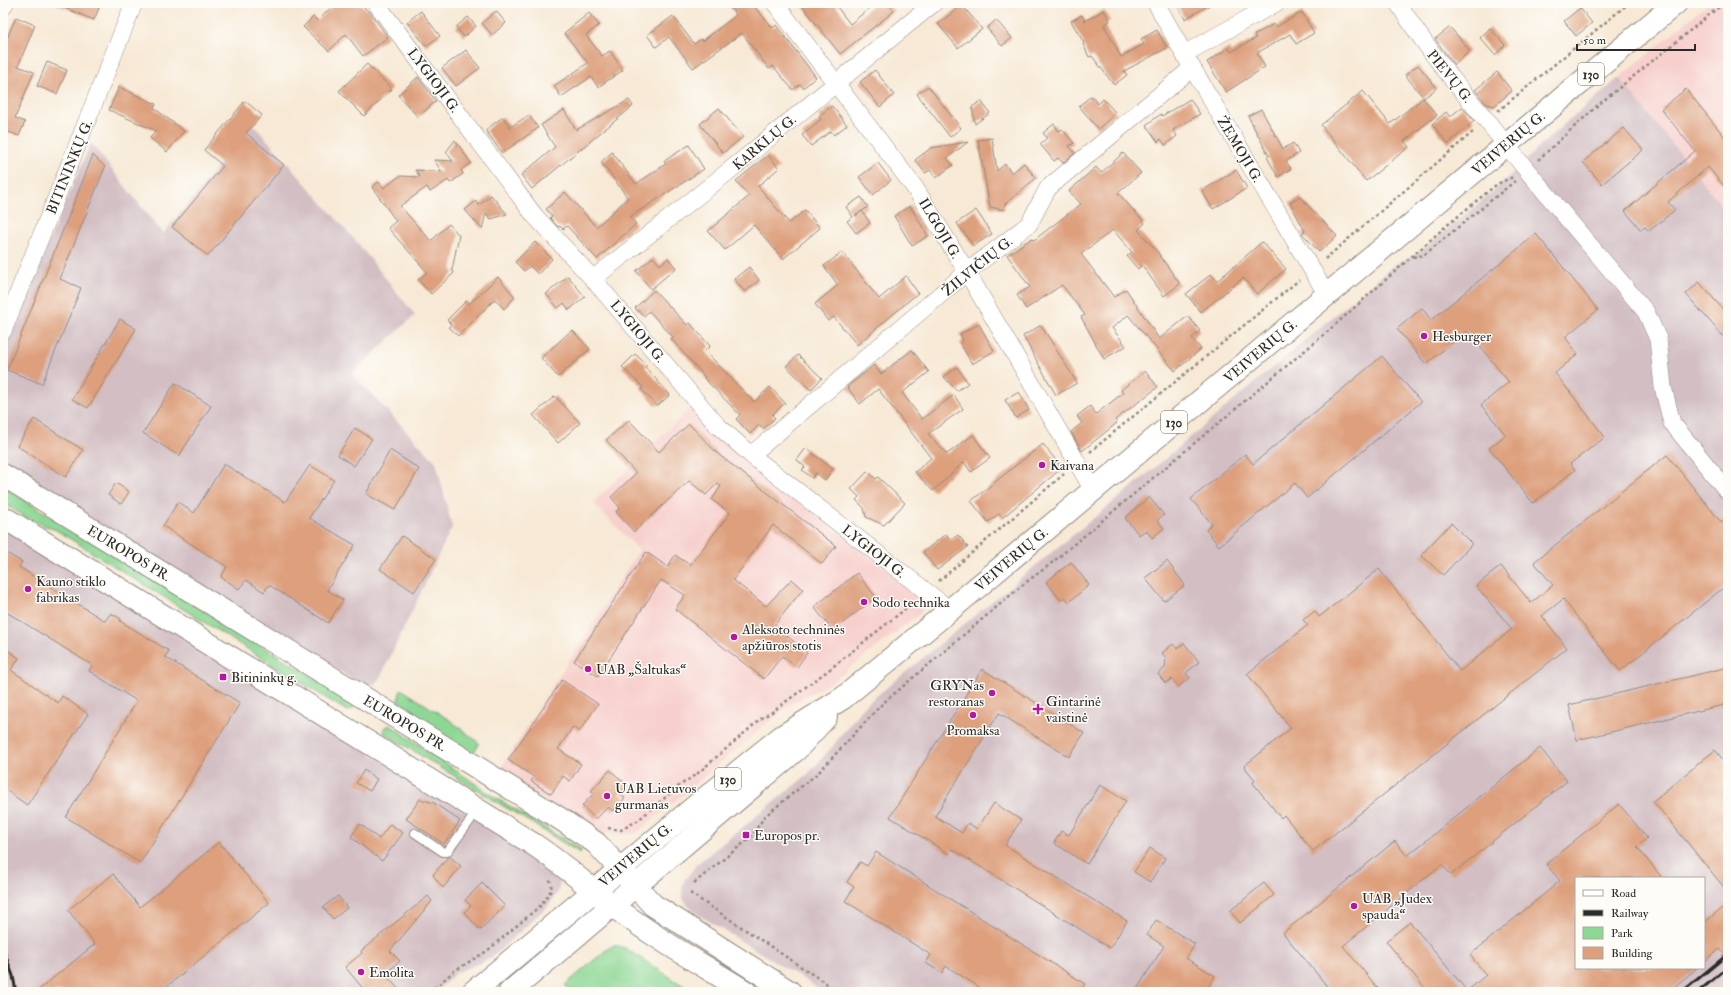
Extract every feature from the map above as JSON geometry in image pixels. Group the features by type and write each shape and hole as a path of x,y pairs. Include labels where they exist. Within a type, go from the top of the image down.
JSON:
{"main road":[{"name":"VEIVERIŲ G.","path":"473,992 781,736 842,698 950,610 1676,3"},
{"name":"EUROPOS PR.","path":"3,475 499,781 596,843 653,905 790,992"},
{"path":"3,517 361,737 549,855 613,906 636,922 746,992"},
{"name":"VEIVERIŲ G.","path":"510,992 797,749 842,698"},
{"path":"361,737 379,708"}],"street":[{"path":"3,7 5,3"},
{"name":"BITININKŲ G.","path":"3,331 134,3"},
{"name":"LYGIOJI G.","path":"376,3 534,215 593,279 717,425 751,455 950,610"},
{"name":"ILGOJI G.","path":"775,3 916,188 967,272 1093,490"},
{"name":"KARKLŲ G.","path":"593,279 724,175 934,3"},
{"name":"ŽEMOJI G.","path":"1156,3 1188,61 1327,295"},
{"name":"ŽILVIČIŲ G.","path":"751,455 967,272 1029,224 1048,188 1188,61 1276,3"},
{"name":"PIEVŲ G.","path":"1398,3 1414,30 1438,62 1506,146 1646,312 1658,339 1663,387 1672,423 1728,492"}],"lane":[{"path":"415,833 443,852 447,852 476,809"}],"path":[{"path":"602,826 621,830 637,821 679,786 698,773 763,717 830,669 926,592 1171,384 1312,270 1486,121 1629,3"},
{"path":"1412,257 1424,256 1526,170 1598,105 1724,3"},
{"path":"694,883 750,838 765,816 818,773 882,704 1327,332 1445,226 1497,184 1526,170"},
{"path":"430,992 454,971 487,951 540,906 552,889"},
{"path":"690,893 839,992"}],"shaded area":[{"path":"1709,3 1728,3 1728,213 1619,78"},
{"path":"1619,78 1728,213 1728,992 824,992 699,915 688,906 683,898 682,890 684,881 697,864 807,775 832,747 863,707 1133,486 1393,266 1420,252 1498,187 1555,132"},
{"path":"253,124 355,240 415,315 352,374 436,462 452,527 381,676 375,684 365,687 3,466 3,349 91,143 163,234"},
{"path":"691,408 753,468 917,592 922,601 922,612 832,682 789,705 637,833 616,836 596,832 499,771 639,550 593,503"},
{"path":"3,525 549,864 557,873 560,882 558,892 549,905 491,958 456,973 435,992 3,992"}],"green space":[{"path":"3,487 353,702 354,708 347,711 56,530 25,517 3,503"},
{"path":"401,689 451,721 479,743 473,754 403,712 398,701"},
{"path":"390,725 493,796 581,850 580,853 384,733 384,728"},
{"path":"572,919 577,924 496,992 486,992"},
{"path":"614,945 625,948 693,992 571,992 565,985"}],"building":[{"path":"53,3 101,3 94,20"},
{"path":"335,3 360,3 371,14 388,37 363,56 346,34 329,51 303,27 313,17 318,21"},
{"path":"727,3 751,3 773,28 776,25 816,77 803,88 800,84 793,90 773,66 769,69 742,33 693,68 669,37 656,47 647,35 673,16 694,44 701,39 703,41 736,15"},
{"path":"800,3 834,3 850,24 876,3 888,3 894,11 840,54"},
{"path":"1176,3 1213,3 1185,19"},
{"path":"962,5 982,29 958,48 938,24"},
{"path":"1580,8 1592,23 1576,36 1564,21"},
{"path":"1104,10 1110,21 1104,25 1121,57 1144,44 1141,39 1157,30 1167,48 1124,71 1127,75 1114,85 1092,56 1089,57 1083,44 1084,43 1071,21 1082,15 1085,21"},
{"path":"421,11 440,36 426,46 407,22"},
{"path":"496,11 506,23 492,35 482,23"},
{"path":"1302,12 1314,33 1296,44 1290,34 1257,53 1265,67 1226,92 1207,62 1229,48 1231,52 1256,38 1254,35 1274,24 1276,27"},
{"path":"589,13 599,25 586,35 602,56 610,51 623,70 598,87 591,77 561,97 554,86 588,63 564,33"},
{"path":"16,17 35,25 18,66 34,72 15,118 25,122 19,136 9,132 3,146 3,48"},
{"path":"468,17 476,26 464,37 456,27"},
{"path":"996,20 1012,38 1002,46 987,28"},
{"path":"1450,27 1470,51 1454,65 1435,39"},
{"path":"1490,28 1505,45 1495,55 1480,38"},
{"path":"466,50 480,68 456,86 442,68"},
{"path":"47,62 67,70 57,94 37,86"},
{"path":"367,64 392,89 364,116 339,91"},
{"path":"1418,65 1437,88 1424,98 1405,75"},
{"path":"875,70 894,95 880,107 860,82"},
{"path":"1497,72 1512,91 1494,106 1486,104 1475,90"},
{"path":"418,77 436,101 418,117 398,95"},
{"path":"928,86 961,128 950,137 917,94"},
{"path":"119,87 156,104 154,108 184,131 167,152 150,138 156,131 109,110"},
{"path":"1686,89 1728,141 1728,191 1708,167 1668,202 1675,210 1649,231 1645,227 1641,230 1625,211 1695,151 1661,109"},
{"path":"1363,91 1390,124 1423,98 1437,115 1404,141 1409,147 1366,181 1321,125"},
{"path":"1091,96 1098,104 1103,99 1116,113 1098,129 1079,106"},
{"path":"1190,99 1200,114 1173,130 1177,136 1165,145 1161,139 1158,142 1146,125 1161,114 1162,116"},
{"path":"629,100 633,106 532,189 521,175 555,147 541,125 564,110 576,130"},
{"path":"245,101 262,115 246,133 284,165 208,256 172,227 223,166 204,150"},
{"path":"981,101 990,113 975,124 972,107"},
{"path":"832,106 847,125 834,135 831,131 811,146 802,135 821,119 819,116"},
{"path":"1462,107 1474,121 1448,144 1432,124 1446,112 1450,117"},
{"path":"719,108 743,137 723,153 700,124"},
{"path":"1261,109 1283,149 1293,143 1299,153 1286,161 1291,169 1278,177 1248,116"},
{"path":"529,115 538,128 502,153 486,131 488,128 503,117 510,127"},
{"path":"1054,124 1059,131 1062,129 1074,143 1069,146 1075,153 1063,163 1058,158 1054,161 1040,144 1047,138 1043,133"},
{"path":"1624,128 1643,150 1602,184 1583,162"},
{"path":"992,138 997,171 1005,164 1012,173 1024,163 1036,178 1005,204 1004,210 990,207 978,140"},
{"path":"455,140 471,163 461,170 463,174 450,183 448,180 430,192 427,187 400,206 431,241 449,224 459,235 452,270 454,273 431,294 418,280 427,272 388,228 396,221 372,187 379,182 384,188 400,176 420,177 415,170 442,172 434,160 453,161 446,152"},
{"path":"968,142 947,158 953,165 936,178 930,170 925,173 915,160 931,148"},
{"path":"689,145 704,169 630,217 636,224 597,259 567,226 563,229 560,226 558,227 550,218 552,216 546,209 565,192 596,227 628,198 601,162 612,152 636,184 666,164 664,161"},
{"path":"1123,153 1141,173 1118,193 1145,223 1138,230 1156,250 1180,284 1164,296 1142,265 1138,269 1127,256 1132,252 1113,230 1081,254 1114,297 1126,289 1159,339 1188,316 1200,331 1192,338 1201,349 1175,371 1128,315 1112,328 1126,346 1104,359 1081,317 1085,315 1062,285 1026,309 1017,295 1030,287 1007,255 1032,238 1034,240 1081,204 1069,191 1096,167 1101,173"},
{"path":"93,155 105,167 60,279 81,288 42,384 7,370"},
{"path":"768,155 779,168 758,186 789,223 805,210 820,228 783,259 754,225 725,250 708,231 749,196 736,181"},
{"path":"878,163 891,180 873,195 859,177"},
{"path":"1236,170 1247,188 1213,209 1202,191"},
{"path":"491,195 507,214 491,219 486,213 482,229 465,210 476,201 479,205"},
{"path":"861,197 868,207 862,211 870,223 856,233 847,221 853,217 846,207"},
{"path":"1300,197 1337,236 1319,252 1302,233 1305,231 1290,203"},
{"path":"910,206 928,236 912,246 894,216"},
{"path":"976,210 992,234 973,246 957,223"},
{"path":"1536,234 1598,310 1565,337 1578,354 1555,373 1605,437 1570,464 1575,470 1533,503 1489,448 1506,435 1481,405 1509,382 1467,331 1426,364 1397,329 1422,308 1431,320"},
{"path":"535,242 552,259 538,274 530,266 524,271 515,262"},
{"path":"1262,242 1286,269 1257,294 1243,278 1201,312 1186,294 1211,274 1217,281"},
{"path":"842,252 879,299 906,276 918,293 857,345 834,317 828,321 815,304 838,285 824,266"},
{"path":"653,257 660,265 668,258 676,268 651,289 636,271"},
{"path":"749,267 759,280 745,292 734,279"},
{"path":"568,276 585,297 569,310 564,303 558,308 546,294"},
{"path":"498,277 515,297 504,309 495,299 458,336 449,327 451,324 447,320 466,301 469,304"},
{"path":"1699,282 1728,315 1728,342 1686,294"},
{"path":"654,290 687,325 690,323 710,346 705,351 754,402 770,387 785,403 772,415 775,418 763,429 759,425 750,434 736,419 740,415 704,378 705,377 671,339 673,337 649,311 644,316 635,308"},
{"path":"120,319 136,329 88,408 72,399"},
{"path":"979,324 994,351 972,364 960,343 963,341 960,334"},
{"path":"1041,325 1077,383 1056,395 1023,336"},
{"path":"572,330 590,349 558,377 541,358"},
{"path":"912,350 929,372 902,393 922,419 954,395 963,409 928,434 947,454 973,435 990,458 971,472 964,462 933,491 915,472 931,458 878,389 860,404 847,387 874,365 881,374"},
{"path":"635,354 647,365 645,367 670,395 657,406 641,389 643,387 622,367"},
{"path":"798,355 822,378 811,390 786,366"},
{"path":"1382,356 1421,402 1307,498 1295,483 1219,546 1206,530 1212,524 1191,499 1245,454 1253,464"},
{"path":"957,367 968,383 957,391 944,377"},
{"path":"1145,371 1158,387 1115,420 1117,423 1082,451 1071,432 1082,423 1077,416 1090,406 1096,414 1123,393 1121,390"},
{"path":"175,383 211,406 179,456 143,433"},
{"path":"1019,392 1029,410 1016,418 1005,400"},
{"path":"555,396 580,423 558,443 533,415"},
{"path":"34,419 83,450 66,477 17,446"},
{"path":"629,420 659,452 689,424 718,454 836,546 822,564 773,525 733,580 766,606 792,579 803,589 772,628 775,631 778,628 807,653 797,667 782,656 764,679 675,609 685,595 661,580 598,676 574,661 646,552 668,567 675,555 690,565 730,513 712,500 721,486 718,483 706,495 689,481 634,532 616,512 620,508 611,497 636,473 606,440"},
{"path":"355,428 372,439 354,466 338,455"},
{"path":"1043,444 1062,468 1002,518 999,514 988,522 971,501"},
{"path":"806,448 833,469 825,480 816,473 812,478 802,470 805,467 797,460"},
{"path":"390,450 419,469 395,510 366,494"},
{"path":"1667,455 1721,522 1728,516 1728,584 1620,671 1563,599 1542,616 1567,648 1313,851 1284,815 1281,818 1253,783 1255,780 1244,766 1291,728 1247,674 1308,625 1303,620 1315,611 1319,617 1379,569 1460,671 1512,629 1476,586 1501,566 1531,603 1553,585 1534,562"},
{"path":"224,464 285,502 310,465 334,480 309,518 355,545 327,590 343,600 328,623 269,585 264,592 246,580 239,589 221,577 227,567 163,526 178,502 194,513"},
{"path":"868,471 876,479 878,477 905,503 884,525 866,517 864,508 856,500 859,497 851,489"},
{"path":"116,483 129,492 121,504 108,495"},
{"path":"1149,497 1164,515 1157,520 1164,528 1152,538 1146,530 1139,535 1125,518"},
{"path":"1451,523 1472,544 1443,575 1421,555"},
{"path":"946,534 951,540 958,535 968,547 937,570 923,552"},
{"path":"402,536 436,559 414,592 380,569"},
{"path":"3,551 22,562 19,567 105,621 111,613 121,619 120,621 169,651 165,657 240,703 140,863 66,817 137,701 89,671 92,665 3,610"},
{"path":"1167,561 1185,585 1164,601 1145,578"},
{"path":"1071,562 1089,585 1069,602 1065,597 1061,600 1046,582"},
{"path":"857,573 876,597 833,631 814,607"},
{"path":"1184,643 1199,662 1186,673 1190,678 1178,687 1172,679 1165,683 1158,674 1165,668 1166,658 1162,653 1173,644 1177,649"},
{"path":"3,647 19,658 11,670 58,703 62,696 88,714 27,805 3,788"},
{"path":"1725,668 1728,679 1728,704 1577,740 1569,705"},
{"path":"982,669 1084,733 1069,757 999,713 935,816 962,833 968,823 977,829 994,803 1021,820 1005,845 1127,921 1110,948 952,849 949,854 890,817"},
{"path":"562,680 598,704 579,732 573,727 558,749 581,764 570,781 563,776 551,794 531,781 534,777 508,760"},
{"path":"1540,748 1567,781 1451,875 1442,864 1343,946 1381,992 1332,992 1283,933 1395,841 1407,856"},
{"path":"1715,750 1728,766 1728,892 1653,801"},
{"path":"364,770 377,779 370,791 356,783"},
{"name":"UAB Lietuvos gurmanas","path":"610,770 627,785 619,794 625,798 613,811 608,807 596,819 582,806 594,793 591,791"},
{"path":"1100,785 1126,801 1087,864 1054,843 1061,831 1069,835"},
{"path":"420,799 434,803 460,821 444,844 406,819"},
{"path":"1619,804 1647,838 1637,847 1661,877 1575,877 1575,969 1696,969 1668,992 1428,992 1386,941 1410,922 1467,991 1486,975 1470,955 1560,881 1546,864"},
{"path":"360,824 379,839 390,824 403,833 382,861 351,837"},
{"path":"219,842 269,903 160,992 36,992 95,944 68,910 113,874 140,907"},
{"path":"1150,848 1165,858 1150,882 1134,872"},
{"path":"876,852 1085,984 1080,992 987,992 946,966 942,973 926,963 931,955 845,901 854,887 847,882 860,862 867,866"},
{"path":"448,857 461,866 443,888 433,875"},
{"path":"482,883 505,906 480,930 464,912 471,906 465,900"},
{"path":"1264,883 1274,895 1240,923 1230,911"},
{"path":"338,896 347,908 333,919 323,907"},
{"path":"428,896 432,901 390,951 400,961 385,974 401,992 366,992 345,967 362,953 361,951"},
{"path":"1728,903 1728,958 1720,949 1705,961 1705,922"},
{"path":"1156,920 1195,944 1186,958 1215,976 1205,992 1135,992 1164,946 1147,935"}],"railway":[{"path":"3,948 13,976 16,992"},
{"path":"1682,992 1728,954"},
{"path":"1698,992 1728,967"}],"place":[{"name":"Hesburger","path":"1424,336"},
{"name":"Kaivana","path":"1042,465"},
{"name":"Kauno stiklo fabrikas","path":"28,589"},
{"name":"Sodo technika","path":"864,602"},
{"name":"Aleksoto techninės apžiūros stotis","path":"734,637"},
{"name":"UAB „Šaltukas“","path":"588,669"},
{"name":"Bitininkų g.","path":"223,677"},
{"name":"GRYNas restoranas","path":"992,693"},
{"name":"Gintarinė vaistinė","path":"1038,709"},
{"name":"Promaksa","path":"973,715"},
{"name":"UAB Lietuvos gurmanas","path":"607,796"},
{"name":"Europos pr.","path":"746,835"},
{"name":"UAB „Judex spauda“","path":"1354,906"},
{"name":"Emolita","path":"361,972"}]}
